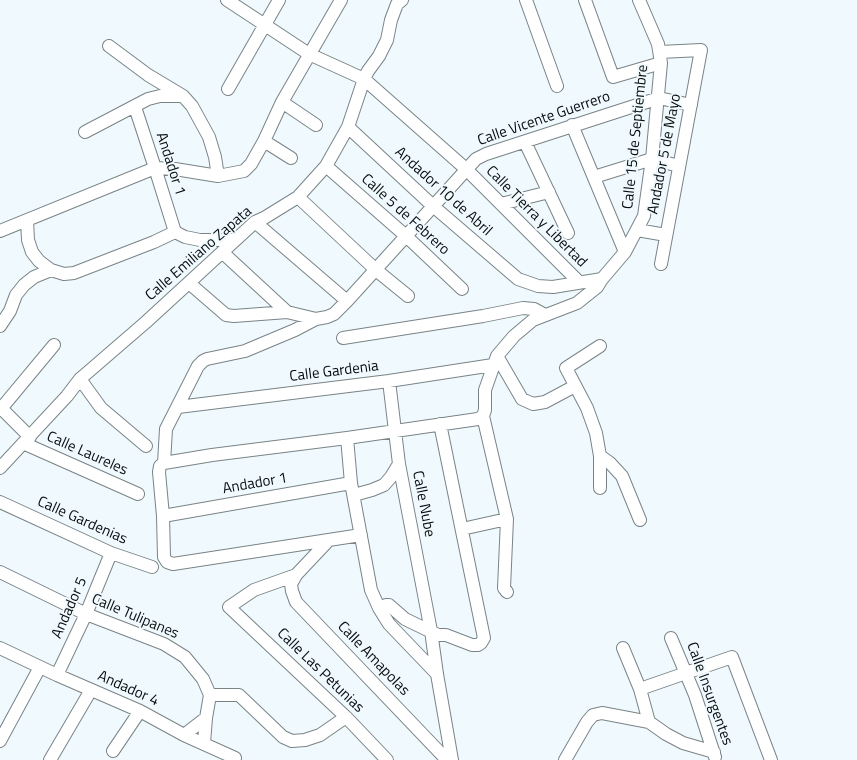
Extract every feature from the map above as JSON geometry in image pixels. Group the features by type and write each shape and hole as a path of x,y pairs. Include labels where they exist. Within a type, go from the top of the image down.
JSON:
{"street":[{"name":"Calle Tierra y Libertad","path":"227,0 266,24 309,54 364,79 466,169 579,282"},
{"path":"228,89 279,0"},
{"path":"0,231 156,168 174,169 218,176 244,171 251,164 264,141 282,102 341,0"},
{"name":"Calle Emiliano Zapata","path":"0,468 67,396 80,379 189,283 255,222 298,197 326,166 348,127 364,79 379,56 387,40 391,20 397,4 402,0"},
{"path":"526,0 557,86"},
{"path":"585,0 613,78 660,58"},
{"name":"Calle 15 de Septiembre","path":"495,361 514,336 533,320 577,303 597,287 602,278 625,252 644,216 652,159 660,58 641,0"},
{"path":"109,46 148,75 183,96 192,106 209,137 215,157 218,176"},
{"name":"Andador 5 de Mayo","path":"660,58 702,50 661,264"},
{"path":"85,132 148,99 160,96 183,96"},
{"name":"Calle Vicente Guerrero","path":"329,540 173,564 167,562 164,557 164,516 159,472 160,466 164,462 166,429 198,366 207,359 245,351 316,319 334,314 376,270 476,159 486,154 553,133 572,125 658,98 691,105"},
{"path":"282,102 316,125"},
{"name":"Andador 1","path":"135,107 156,168 175,232"},
{"path":"572,125 625,252"},
{"name":"Andador 10 de Abril","path":"348,127 433,206 518,279 538,286 553,286 579,282"},
{"path":"264,141 291,158"},
{"path":"525,142 568,233"},
{"path":"594,177 652,159 679,166"},
{"name":"Calle 5 de Febrero","path":"326,166 406,236 462,289"},
{"path":"501,204 549,192"},
{"path":"298,197 376,270 408,296"},
{"path":"28,220 28,240 32,252 39,261 51,270 64,274 74,273 154,242 175,232 185,237 200,240 234,240"},
{"path":"255,222 347,301"},
{"path":"637,230 666,235"},
{"path":"222,252 287,312"},
{"path":"0,326 10,311 16,295 24,285 34,277 51,270"},
{"path":"579,282 602,278"},
{"path":"189,283 226,315 234,316 287,312 316,319"},
{"path":"342,338 483,316 523,308 534,309 545,315"},
{"path":"26,440 1,409 54,345"},
{"path":"600,346 566,368 587,408 596,433 600,456 600,488"},
{"path":"495,361 522,399 533,404 545,402 575,386"},
{"path":"495,361 486,390 485,410 483,416 507,519 504,588 506,592"},
{"name":"Calle Gardenia","path":"178,407 389,381 495,361"},
{"path":"80,379 101,408 146,446"},
{"name":"Calle Nube","path":"389,381 399,464 431,632 452,760"},
{"path":"164,462 347,438 478,419 483,416"},
{"path":"379,608 386,604 389,605 404,619 438,635 446,635 472,645 478,645 484,638 440,424"},
{"path":"347,438 353,489 371,590 379,608 389,624 437,674"},
{"name":"Calle Laureles","path":"26,440 138,494"},
{"path":"600,456 610,463 622,476 640,520"},
{"name":"Andador 1","path":"164,516 353,489 372,490 384,485 399,464"},
{"name":"Calle Gardenias","path":"0,502 111,553 152,567"},
{"path":"462,529 507,519"},
{"path":"296,575 329,540 361,535"},
{"name":"Andador 5","path":"57,675 86,614 111,553"},
{"name":"Calle Tulipanes","path":"0,572 86,614 164,644 185,657 203,679 210,695"},
{"name":"Calle Las Petunias","path":"296,575 254,590 229,607 346,717 387,760"},
{"name":"Calle Amapolas","path":"296,575 291,584 296,602 447,760"},
{"name":"Calle Insurgentes","path":"671,638 695,695 715,756"},
{"path":"0,648 57,675"},
{"path":"623,648 640,689 649,722"},
{"path":"640,689 732,657 771,760"},
{"path":"0,741 40,667"},
{"name":"Andador 4","path":"57,675 140,711 184,735 235,758"},
{"path":"50,760 91,690"},
{"path":"204,743 210,695 238,695 283,737 292,741 305,740 320,735 346,717"},
{"path":"113,751 140,711"},
{"path":"565,760 586,722 594,715 602,713 649,722 677,740 715,756"},
{"path":"184,735 206,718"}]}
